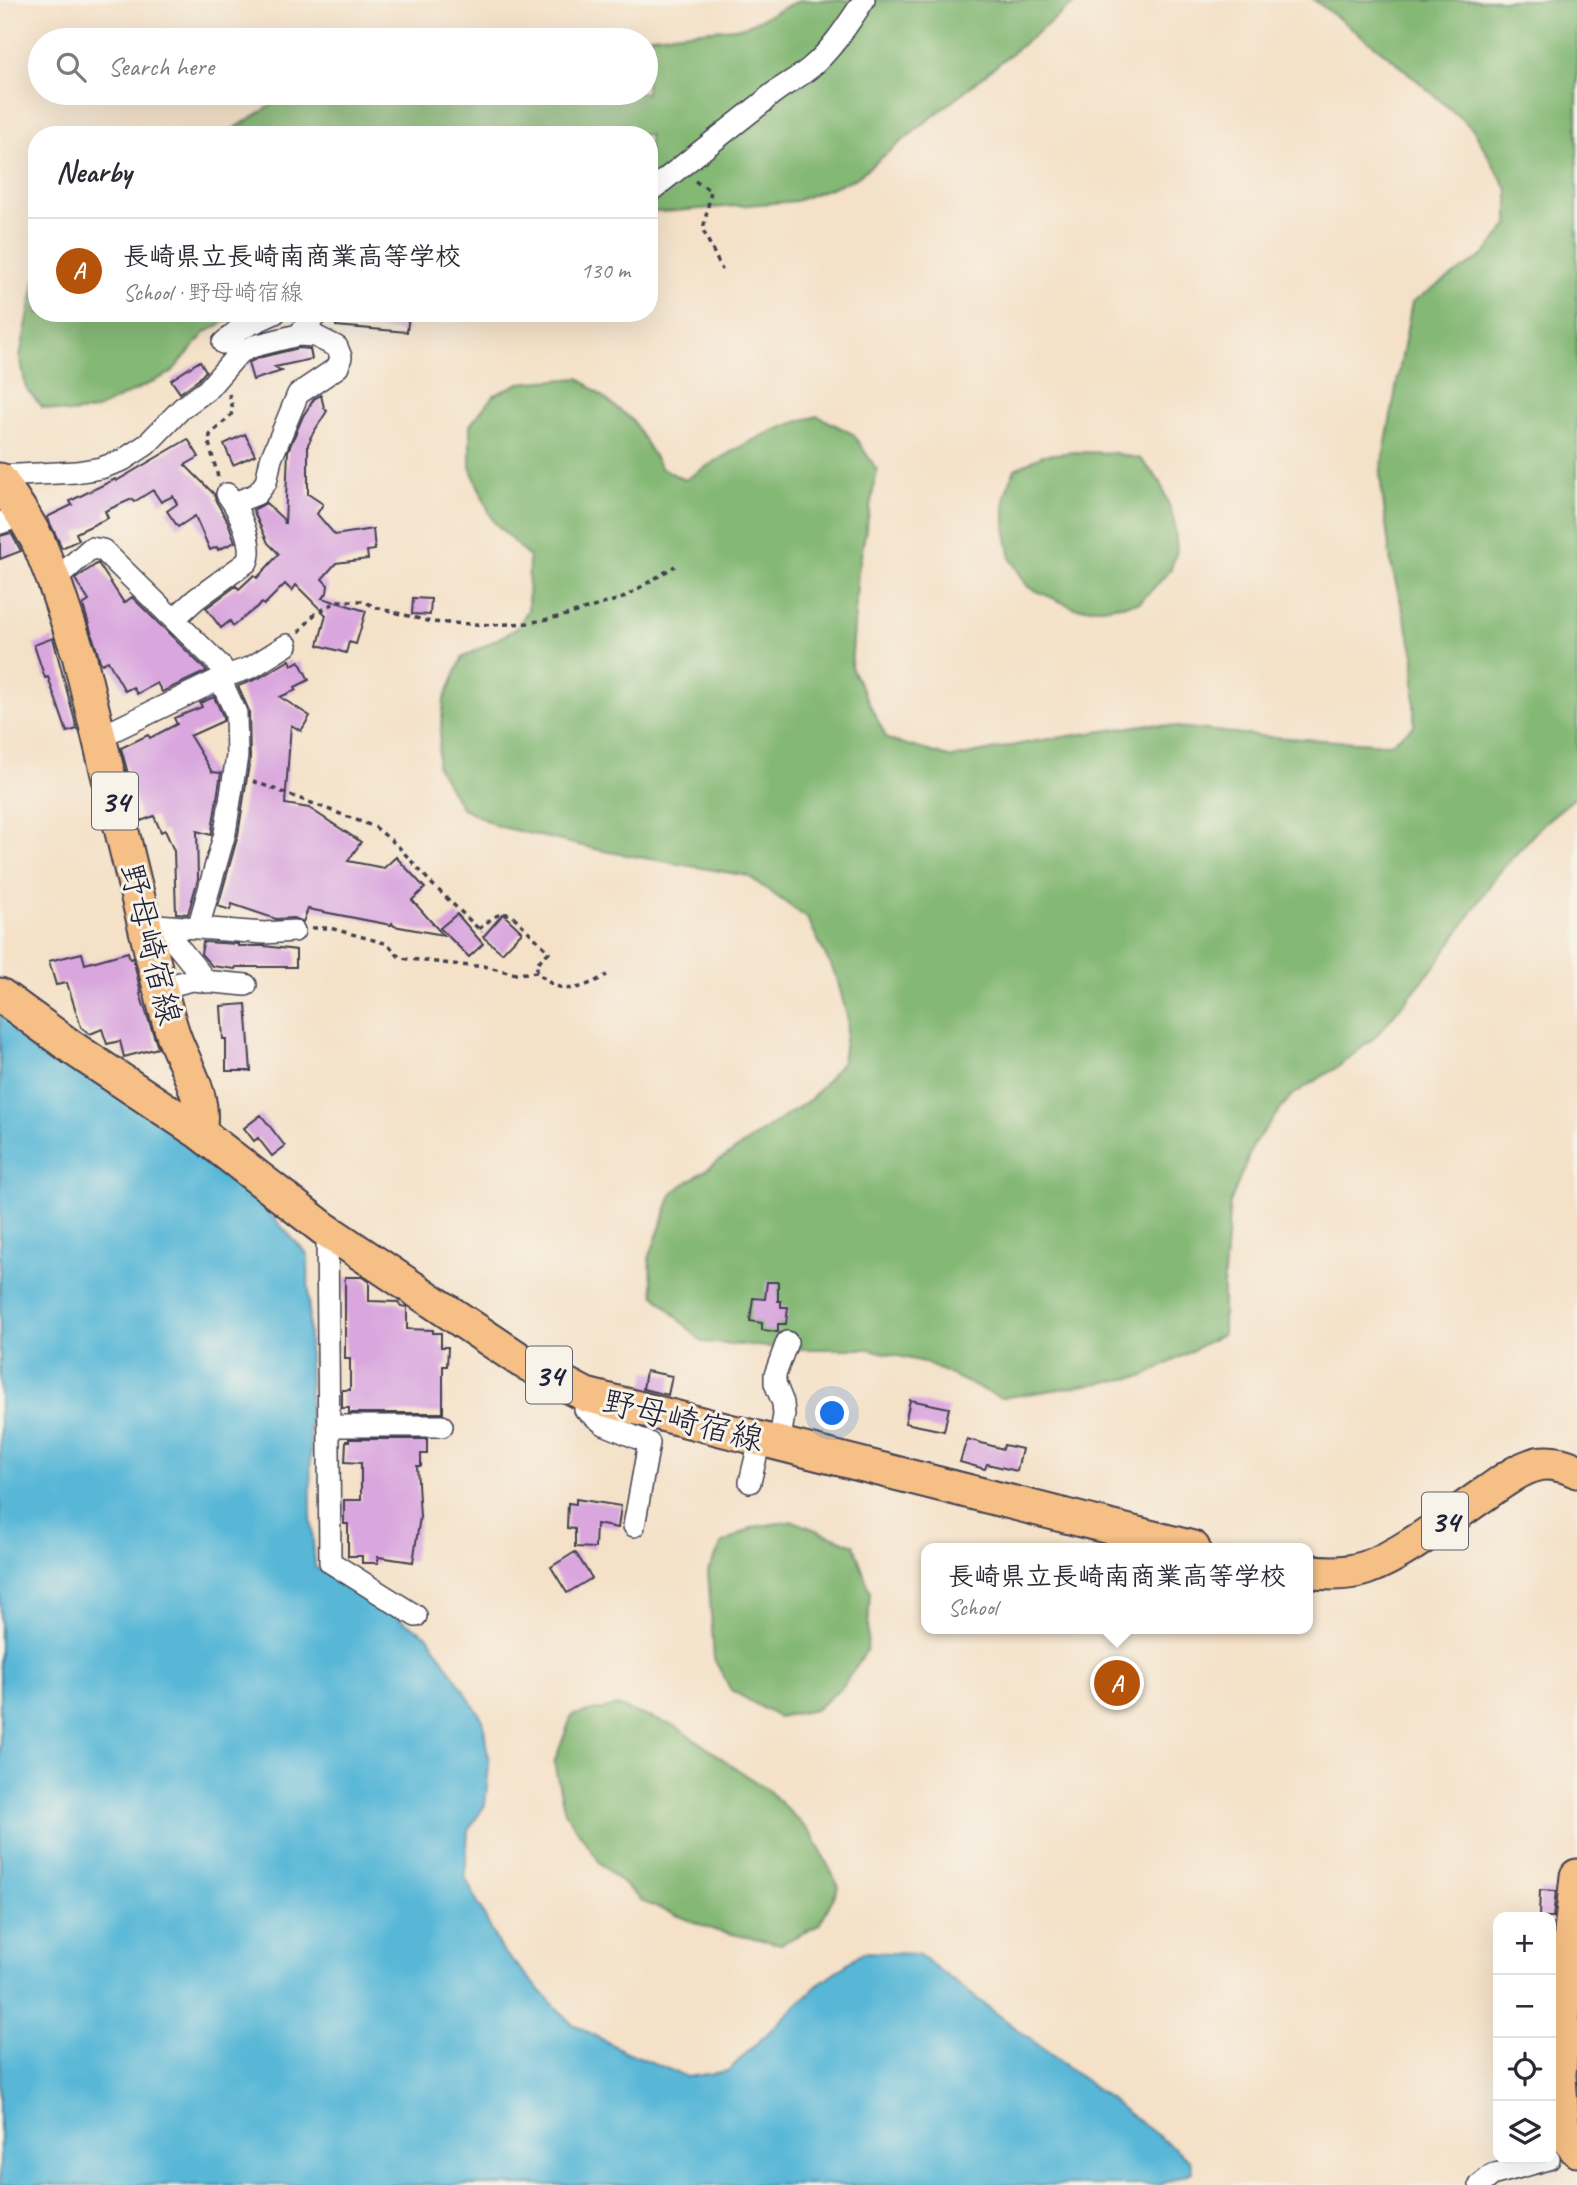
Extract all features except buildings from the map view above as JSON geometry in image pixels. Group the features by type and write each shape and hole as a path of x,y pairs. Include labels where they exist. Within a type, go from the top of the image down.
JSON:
{"main road":[{"name":"野母崎宿線","path":"0,478 12,519 38,541 79,655 160,988 175,1039 199,1095 202,1120 199,1132"},
{"name":"野母崎宿線","path":"0,995 74,1049 199,1132 327,1231 522,1361 586,1395 1173,1543"},
{"name":"34","path":"1313,1571 1344,1572 1365,1568 1392,1555 1532,1465 1566,1465 1577,1471"},
{"path":"1563,2154 1566,2136 1562,2122 1559,2075 1577,1876"}],"street":[{"path":"658,185 762,103 772,92 810,68 831,47 864,0"},
{"path":"223,343 238,330 255,322"},
{"path":"298,335 310,322"},
{"path":"0,478 76,472 102,468 123,460 146,445 181,408 207,390 239,353 254,346 298,335 315,336 337,346 341,363 338,367 298,394 271,459 266,482 257,494 231,498 249,543 251,555 247,562 196,598 174,619"},
{"path":"54,581 91,548 103,550 221,666 236,713 237,756 225,833 198,928"},
{"path":"100,737 223,677 252,667 287,645"},
{"path":"146,933 198,928 264,933 295,930"},
{"path":"146,933 172,939 207,982"},
{"path":"160,988 192,980 246,985"},
{"path":"327,1231 330,1562 416,1616"},
{"path":"750,1482 784,1415 775,1375 787,1342"},
{"path":"586,1395 585,1409 604,1424 649,1443 634,1526"},
{"path":"329,1426 442,1426"},
{"path":"1480,2185 1492,2175 1563,2154"}],"path":[{"path":"679,168 711,191 703,230 722,270"},
{"path":"221,372 233,409 231,415 210,435 209,443 220,485 231,498"},
{"path":"287,645 315,614 338,601 363,601 375,607 430,622 492,625 528,623 563,616 623,597 675,566"},
{"path":"234,775 374,827 397,845 480,931 499,914 505,912 512,915 548,952 537,963 537,972"},
{"path":"295,930 330,928 348,932 388,944 400,958 484,966 516,974 537,972 553,985 568,989 585,987 607,975"}],"green space":[{"path":"800,0 1078,0 856,178 796,201 658,212 658,126 238,126 272,105 658,105 658,35 744,27"},
{"path":"1314,0 1577,0 1577,796 1544,823 1496,876 1436,965 1375,1037 1339,1066 1291,1096 1254,1143 1230,1203 1223,1287 1223,1334 1145,1376 1001,1398 923,1362 869,1349 797,1349 702,1342 654,1294 649,1258 673,1192 812,1098 842,1062 848,1020 837,978 807,918 748,876 604,851 497,826 461,807 437,766 444,700 462,658 516,629 528,610 529,557 493,521 470,467 470,425 494,395 519,383 579,378 632,420 661,468 685,480 749,442 818,416 853,434 877,470 858,572 851,667 887,739 952,758 1036,741 1150,724 1270,737 1390,744 1414,726 1414,654 1391,564 1380,475 1412,302 1484,255 1508,225 1508,190 1473,129 1390,57"},
{"path":"28,317 28,322 224,322 206,332 171,373 95,410 70,413 42,407 26,388 20,356"},
{"path":"1114,453 1141,459 1161,483 1174,521 1177,551 1170,571 1140,602 1102,608 1075,608 1028,587 1011,560 1005,526 1005,495 1015,469 1043,455"},
{"path":"793,1521 854,1545 870,1592 867,1650 842,1687 815,1710 778,1717 731,1690 714,1659 708,1571 722,1544 753,1527"},
{"path":"617,1706 677,1727 770,1792 812,1834 839,1887 819,1925 781,1944 717,1931 643,1902 601,1864 565,1812 554,1763 572,1715"}],"water":[{"path":"0,1013 227,1168 308,1255 311,1516 315,1567 428,1636 483,1720 489,1765 485,1805 468,1831 465,1877 500,1948 571,2023 622,2050 687,2077 728,2071 821,1982 863,1952 918,1954 1190,2160 1192,2172 1160,2185 0,2185"}],"place":[{"name":"長崎県立長崎南商業高等学校","path":"1117,1683"}]}
